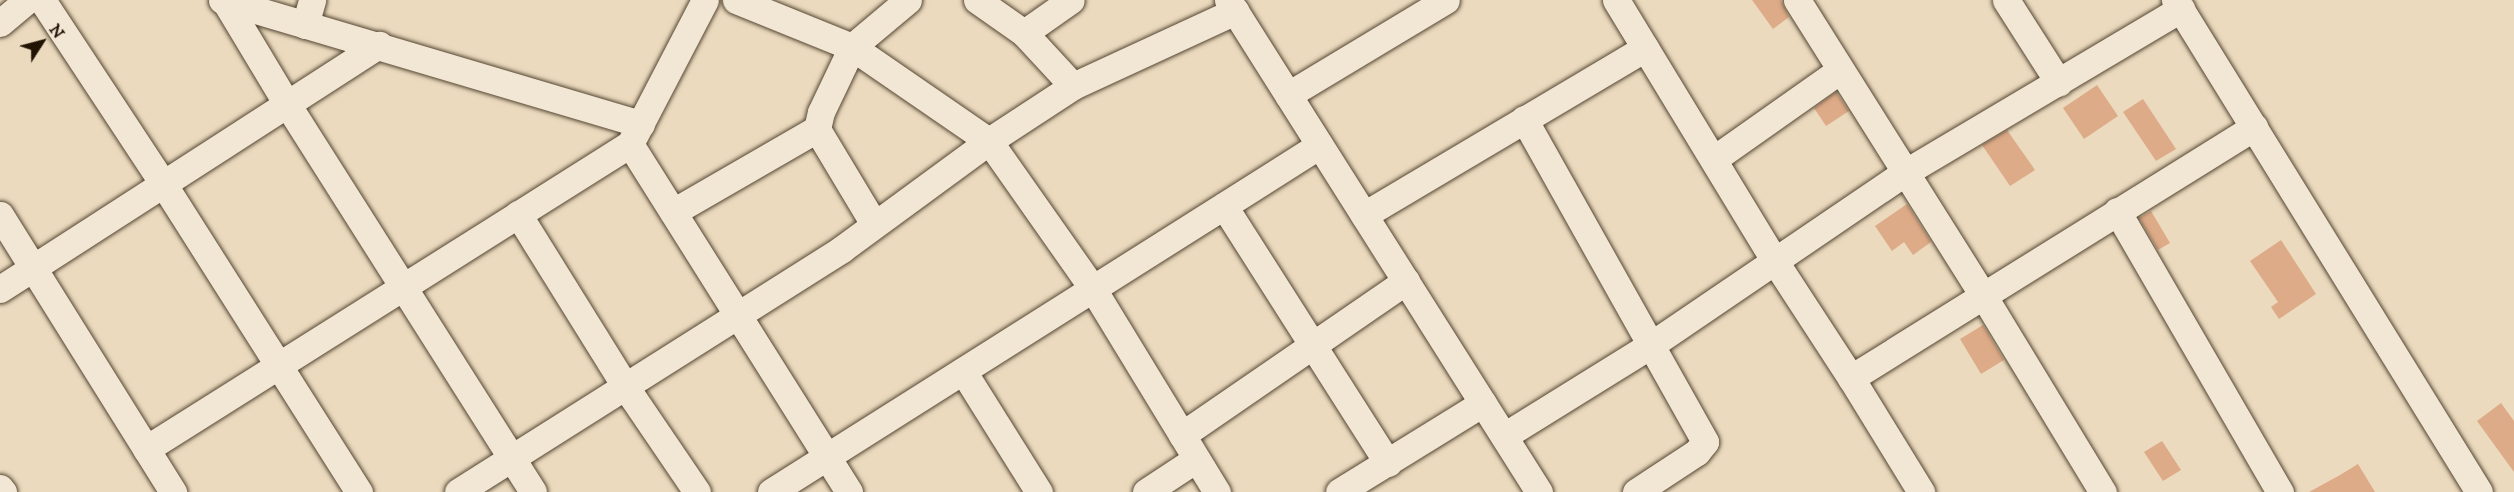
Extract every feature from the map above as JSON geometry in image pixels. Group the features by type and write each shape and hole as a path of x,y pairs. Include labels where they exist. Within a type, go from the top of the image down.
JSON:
{"street":[{"path":"0,23 27,0"},
{"path":"42,0 164,185 359,492"},
{"path":"223,0 309,12 379,45 636,134 673,212 849,492"},
{"path":"223,0 533,492"},
{"path":"146,449 405,287 636,134 705,0"},
{"path":"736,0 852,47 989,141 1093,289 1217,492"},
{"path":"874,224 817,129 821,112 852,47 908,0"},
{"path":"977,0 1024,33 1073,86"},
{"path":"1024,33 1071,0"},
{"path":"1288,95 1446,0"},
{"path":"1616,0 1774,260 1851,378 1921,492"},
{"path":"1797,0 1983,295 2103,492"},
{"path":"2006,0 2059,83"},
{"path":"1504,436 1651,345 1906,172 2059,83 2178,4 2479,492"},
{"path":"458,492 842,249 989,141 1073,86 1231,6 1539,492"},
{"path":"0,289 379,45"},
{"path":"1364,215 1645,48"},
{"path":"1714,159 1840,70"},
{"path":"1524,119 1706,442 1697,452 1636,492"},
{"path":"1851,378 2254,127"},
{"path":"673,212 817,129"},
{"path":"771,492 1320,145"},
{"path":"1224,206 1315,345 1388,463"},
{"path":"2117,211 2280,492"},
{"path":"518,214 625,386 697,492"},
{"path":"0,215 173,492"},
{"path":"1182,435 1406,281"},
{"path":"963,371 1039,492"},
{"path":"1339,492 1483,403"},
{"path":"1146,492 1196,459"},
{"path":"0,488 3,492"}],"building":[{"path":"1752,0 1781,0 1789,17 1773,29"},
{"path":"2097,85 2118,116 2084,139 2063,108"},
{"path":"1836,92 1849,111 1826,126 1814,108"},
{"path":"2143,99 2176,149 2156,161 2123,112"},
{"path":"2007,130 2035,170 2010,186 1982,145"},
{"path":"1907,204 1931,242 1913,255 1904,242 1892,251 1875,226"},
{"path":"2151,211 2170,243 2158,250 2139,218"},
{"path":"2281,240 2316,294 2279,319 2271,307 2278,302 2250,261"},
{"path":"1983,325 2004,360 1981,374 1960,339"},
{"path":"2501,403 2514,421 2514,472 2477,421"},
{"path":"2162,441 2181,470 2163,481 2144,452"},
{"path":"2358,464 2375,492 2309,492 2340,475"}]}
